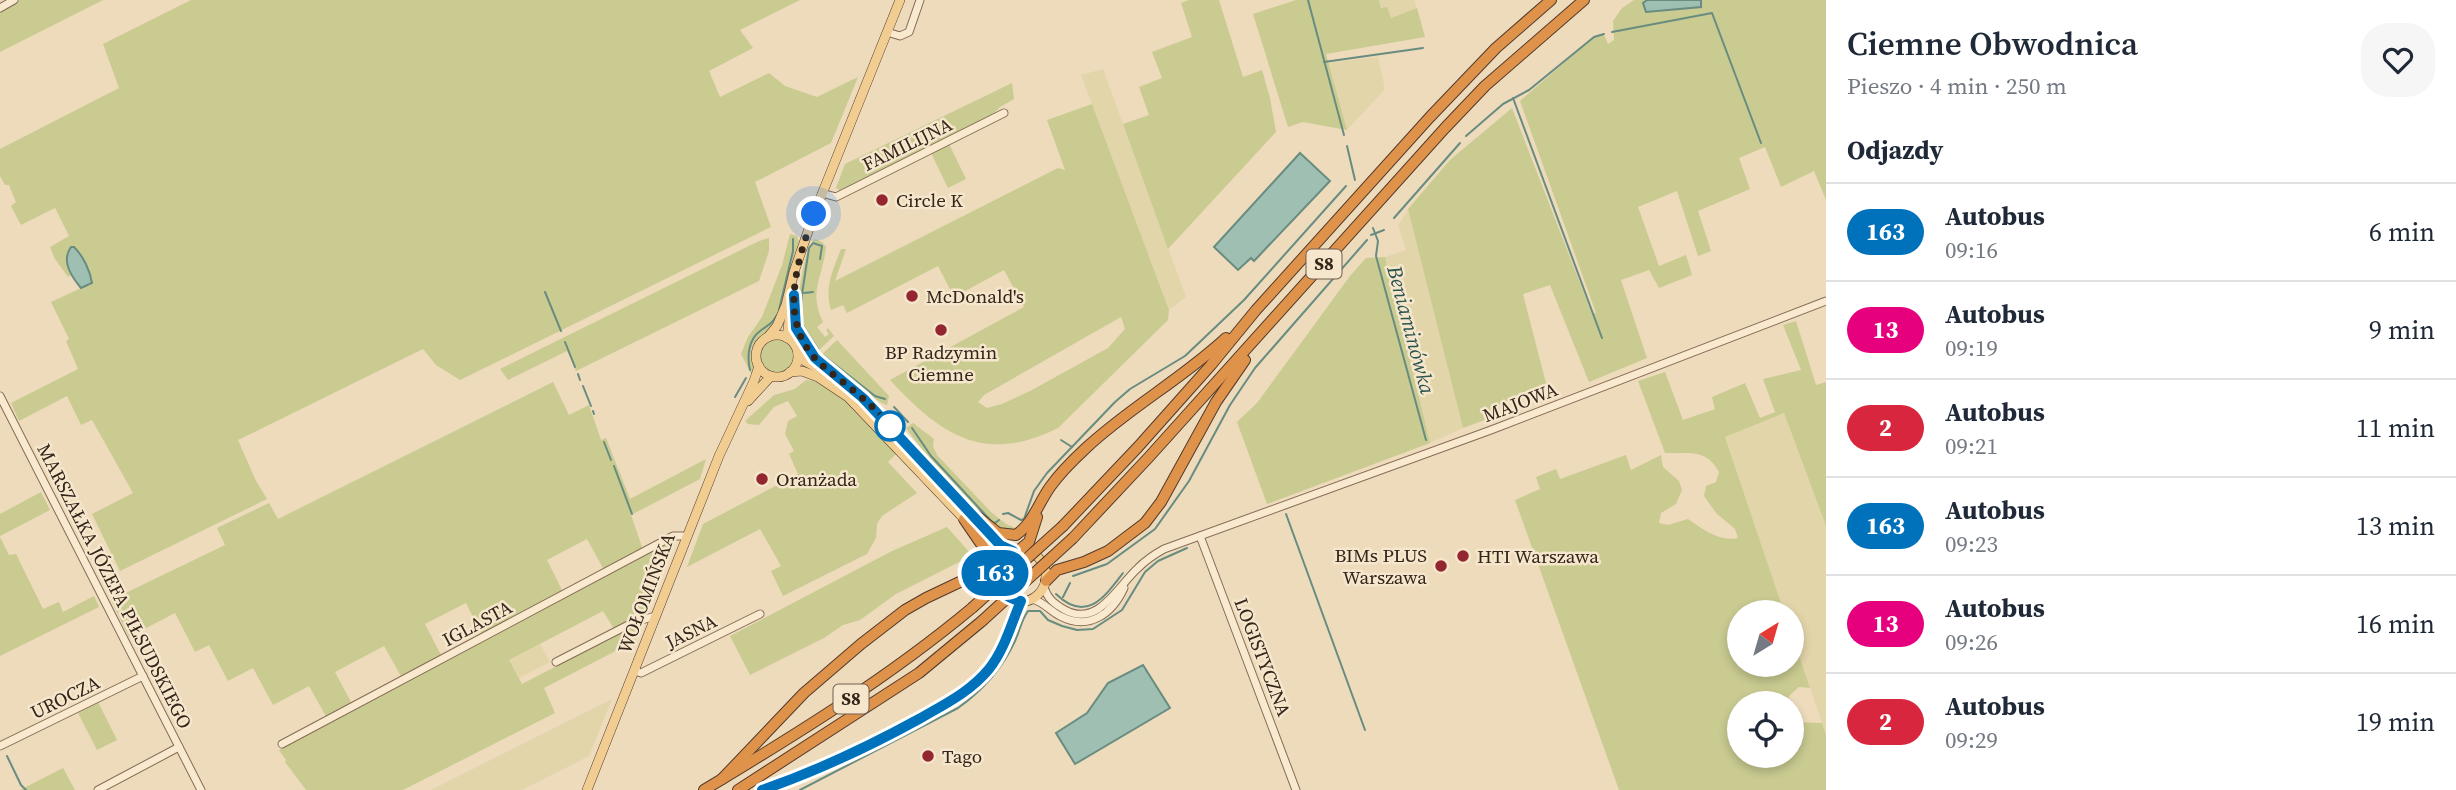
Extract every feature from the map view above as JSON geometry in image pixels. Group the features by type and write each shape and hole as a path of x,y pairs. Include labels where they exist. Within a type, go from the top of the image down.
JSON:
{"highway":[{"name":"S8","path":"704,790 862,692 972,608 1063,526 1156,427 1256,310 1496,47 1551,0"},
{"name":"S8","path":"738,790 919,673 982,621 1073,538 1132,477 1485,86 1584,0"},
{"path":"967,514 998,533 1016,535 1028,524 1050,487 1067,467 1116,421 1198,363 1256,310"},
{"path":"1045,584 1057,570 1108,551 1145,523 1161,502 1216,402 1271,322"},
{"path":"1016,550 1029,542 1042,501"},
{"path":"723,779 804,693 862,643 905,610 981,573 989,560 967,514"},
{"path":"951,586 981,581 997,566"},
{"path":"762,790 808,774 857,751 960,696 975,684 997,658 1026,600"}],"main road":[{"path":"794,295 794,314 799,333 820,363 863,398 967,514 995,552 996,583 999,589 1009,598 1026,600 1045,584 1045,567 1031,552 1000,545 967,514 848,397 818,377 802,371 771,376 759,366 757,349 778,326 822,193 900,0"},
{"path":"787,338 801,250"},
{"path":"768,337 781,335 795,345 797,361 790,372"},
{"path":"798,354 810,364 839,379"},
{"name":"WOŁOMIŃSKA","path":"587,790 687,536 759,366"},
{"name":"WOŁOMIŃSKA","path":"740,410 771,376"},
{"path":"997,566 1002,558 1016,550"}],"street":[{"path":"0,8 14,0"},
{"path":"887,32 900,36 909,32 920,0"},
{"name":"FAMILIJNA","path":"822,193 836,197 1004,113"},
{"name":"MAJOWA","path":"1127,581 1136,569 1157,553 1504,425 1826,300"},
{"name":"MARSZAŁKA JÓZEFA PIŁSUDSKIEGO","path":"0,396 201,790"},
{"name":"IGLASTA","path":"282,744 673,536 687,536"},
{"name":"LOGISTYCZNA","path":"1200,536 1296,790"},
{"path":"1045,584 1046,594 1056,604 1073,614 1082,614 1103,606 1127,581"},
{"path":"1026,600 1042,602 1062,617 1073,621 1093,621 1102,617 1118,602 1127,581"},
{"name":"JASNA","path":"635,671 641,673 760,614"},
{"path":"556,662 634,622 656,616"},
{"name":"UROCZA","path":"0,746 143,676"},
{"path":"98,790 179,747"}],"shaded area":[{"path":"1379,0 1414,0 1417,8 1390,18"},
{"path":"1647,0 1701,0 1701,7 1646,12 1643,3"},
{"path":"1378,57 1385,89 1347,130 1328,63"},
{"path":"1103,69 1186,297 1169,310 1081,75"},
{"path":"1300,153 1330,181 1254,261 1251,258 1238,270 1214,247"},
{"path":"1408,209 1463,428 1430,443 1385,257 1406,250 1398,226"},
{"path":"71,247 74,247 83,259 91,278 92,283 81,288 67,263"},
{"path":"1784,413 1826,526 1826,735 1804,670 1804,600 1780,600 1725,437"},
{"path":"540,644 550,662 519,678 509,660"},
{"path":"1143,665 1170,708 1075,764 1056,733 1087,713 1108,683"},
{"path":"612,699 589,756 522,790 431,790"}],"green space":[{"path":"19,0 103,0 0,52 0,12"},
{"path":"191,0 800,0 740,30 753,48 709,71 720,97 769,73 785,86 817,97 858,77 831,143 755,182 771,227 460,380 436,365 423,349 238,440 267,499 120,571 92,514 133,493 92,420 81,425 67,396 19,421 11,403 78,369 66,341 69,339 51,302 92,283 80,254 67,265 71,275 68,277 55,259 50,247 69,236 55,208 21,225 11,206 16,202 9,185 5,185 0,176 0,149 119,88 103,44"},
{"path":"1189,0 1219,0 1243,77 1262,70 1276,132 1168,249 1123,124 1149,115 1139,87 1162,78 1152,52 1192,37 1181,3"},
{"path":"1296,0 1379,0 1381,8 1387,7 1391,18 1417,8 1425,37 1326,54 1347,130 1303,122 1288,127 1253,14"},
{"path":"1634,0 1826,0 1826,200 1814,171 1781,187 1765,147 1739,158 1750,189 1698,211 1711,251 1698,256 1677,191 1638,207 1659,266 1686,255 1692,275 1659,288 1649,270 1621,280 1647,358 1589,382 1550,285 1523,294 1548,391 1501,403 1490,418 1463,428 1408,209 1450,160 1512,108 1592,314 1596,313 1520,101 1594,37 1604,35 1608,44 1614,40 1613,21 1622,8"},
{"path":"1012,83 1014,99 990,117 840,191 836,188 845,164"},
{"path":"1092,104 1169,310 1168,320 1058,428 1032,439 1008,444 986,444 946,429 927,416 890,380 1024,307 1004,270 954,297 938,266 847,313 843,305 831,310 828,294 830,279 841,249 846,249 835,281 1058,168 1065,170 1047,120","holes":["1121,317 1125,329 1108,348 1032,390 987,408 978,402 984,395"]},
{"path":"949,144 966,179 948,188 931,153"},
{"path":"790,234 797,236 799,242 790,286 773,326 757,339 751,350 755,372 753,377 741,354 748,337 762,317 782,265"},
{"path":"769,238 769,251 759,281 576,371 567,351 508,380 500,369 759,241"},
{"path":"815,239 826,247 817,293 823,322 817,327 825,337 829,334 826,330 828,328 834,336 817,352 801,328 798,317 804,266"},
{"path":"1385,257 1430,443 1267,504 1237,422 1257,403 1366,258"},
{"path":"1796,321 1816,385 1826,382 1826,526 1784,413 1725,437 1780,600 1727,600 1727,677 1804,677 1804,670 1810,688 1799,687 1795,691 1727,691 1727,768 1804,768 1804,722 1822,723 1826,735 1826,790 1619,790 1515,500 1540,489 1536,477 1556,469 1560,479 1626,455 1631,470 1661,455 1663,467 1679,481 1682,490 1676,504 1661,513 1659,523 1668,525 1688,519 1718,536 1738,538 1735,529 1716,513 1704,496 1706,486 1716,482 1719,472 1714,464 1696,454 1665,453 1638,381 1665,372 1683,420 1715,409 1712,397 1745,383 1760,418 1775,412 1763,379 1801,370 1783,325"},
{"path":"777,340 788,345 793,356 788,367 777,372 766,367 761,356 766,345"},
{"path":"837,340 889,396 887,405 853,384 820,356"},
{"path":"806,380 829,388 854,409 896,454 888,462 917,493 882,516 877,524 876,538 867,554 783,596 771,571 781,566 760,529 687,567 703,524 798,474 789,454 794,451 785,434 788,421 797,416 788,401 774,407 759,425 745,421 774,395 795,389"},
{"path":"553,382 569,415 589,405 601,440 606,438 630,499 706,459 700,479 631,515 643,550 604,570 587,539 547,560 563,592 482,635 466,603 425,624 442,657 402,678 384,646 335,672 352,704 327,718 309,686 273,705 253,668 228,681 209,645 195,652 175,613 129,637 111,600 225,545 217,528 269,503 278,519"},
{"path":"913,423 934,439 933,446 937,455 991,512 1006,524 1018,529 1002,530 991,524 965,500 906,428"},
{"path":"41,492 50,510 0,536 0,514"},
{"path":"947,527 971,556 896,594 860,620 843,625 824,638 750,675 730,636 892,551"},
{"path":"0,537 9,555 16,554 43,609 59,602 63,612 94,596 99,607 0,656"},
{"path":"676,539 648,608 640,616 614,629 603,611 509,660 522,684 643,621 635,641 544,688 555,713 403,790 306,790 285,762 279,750"},
{"path":"98,702 117,740 97,750 78,713"},
{"path":"63,768 75,790 20,790 22,789"}],"waterway":[{"name":"Beniaminówka","path":"1308,0 1344,135"},
{"path":"1612,32 1712,13 1761,143"},
{"path":"1466,136 1503,104 1529,90 1594,37 1604,34"},
{"path":"1324,62 1423,48"},
{"path":"1513,98 1602,338"},
{"path":"1394,218 1460,143"},
{"name":"Beniaminówka","path":"1347,146 1355,180"},
{"path":"1003,514 1008,513 1024,519 1034,491 1047,473 1115,402 1130,389 1185,356 1244,300 1346,186"},
{"name":"Beniaminówka","path":"1373,228 1378,241 1376,256 1426,440"},
{"name":"Beniaminówka","path":"1371,235 1384,230"},
{"path":"779,310 793,251 793,239"},
{"path":"1073,576 1107,564 1155,529 1189,481 1230,405 1255,368 1367,240"},
{"path":"818,349 800,321 809,248 813,243 822,246 820,259"},
{"path":"545,292 561,331"},
{"path":"804,293 813,292"},
{"path":"750,370 749,354 753,339 777,315"},
{"path":"565,342 575,367"},
{"path":"824,356 875,396 885,399"},
{"path":"578,374 580,380"},
{"path":"735,397 746,378"},
{"path":"583,386 591,406"},
{"path":"894,407 908,422"},
{"path":"912,428 931,456 992,522 999,520"},
{"path":"1061,440 1072,447"},
{"path":"604,442 611,460"},
{"path":"614,466 632,514"},
{"name":"Beniaminówka","path":"1286,514 1365,730"},
{"path":"800,790 967,701 984,686 1004,661 1028,611 1040,611 1048,620 1062,626 1077,630 1093,629 1122,610 1145,572 1158,561 1187,548"},
{"path":"1056,594 1067,602 1085,607 1094,604 1109,591 1123,573"},
{"path":"1063,597 1070,583"},
{"path":"7,756 26,790"}],"bus line":[{"name":"163","path":"762,790 808,774 857,751 960,696 975,684 997,658 1021,601 1003,594 995,577 998,563 1013,551 1000,545 863,398 815,358 796,328 794,295"}],"place":[{"name":"Circle K","path":"882,200"},
{"name":"McDonald's","path":"912,296"},
{"name":"BP Radzymin Ciemne","path":"941,330"},
{"name":"Oranżada","path":"762,479"},
{"name":"HTI Warszawa","path":"1463,556"},
{"name":"BIMs PLUS Warszawa","path":"1441,566"},
{"name":"Tago","path":"928,756"}],"route":[{"path":"814,214 801,250 794,295 796,328 820,363 851,387 890,426"}]}
